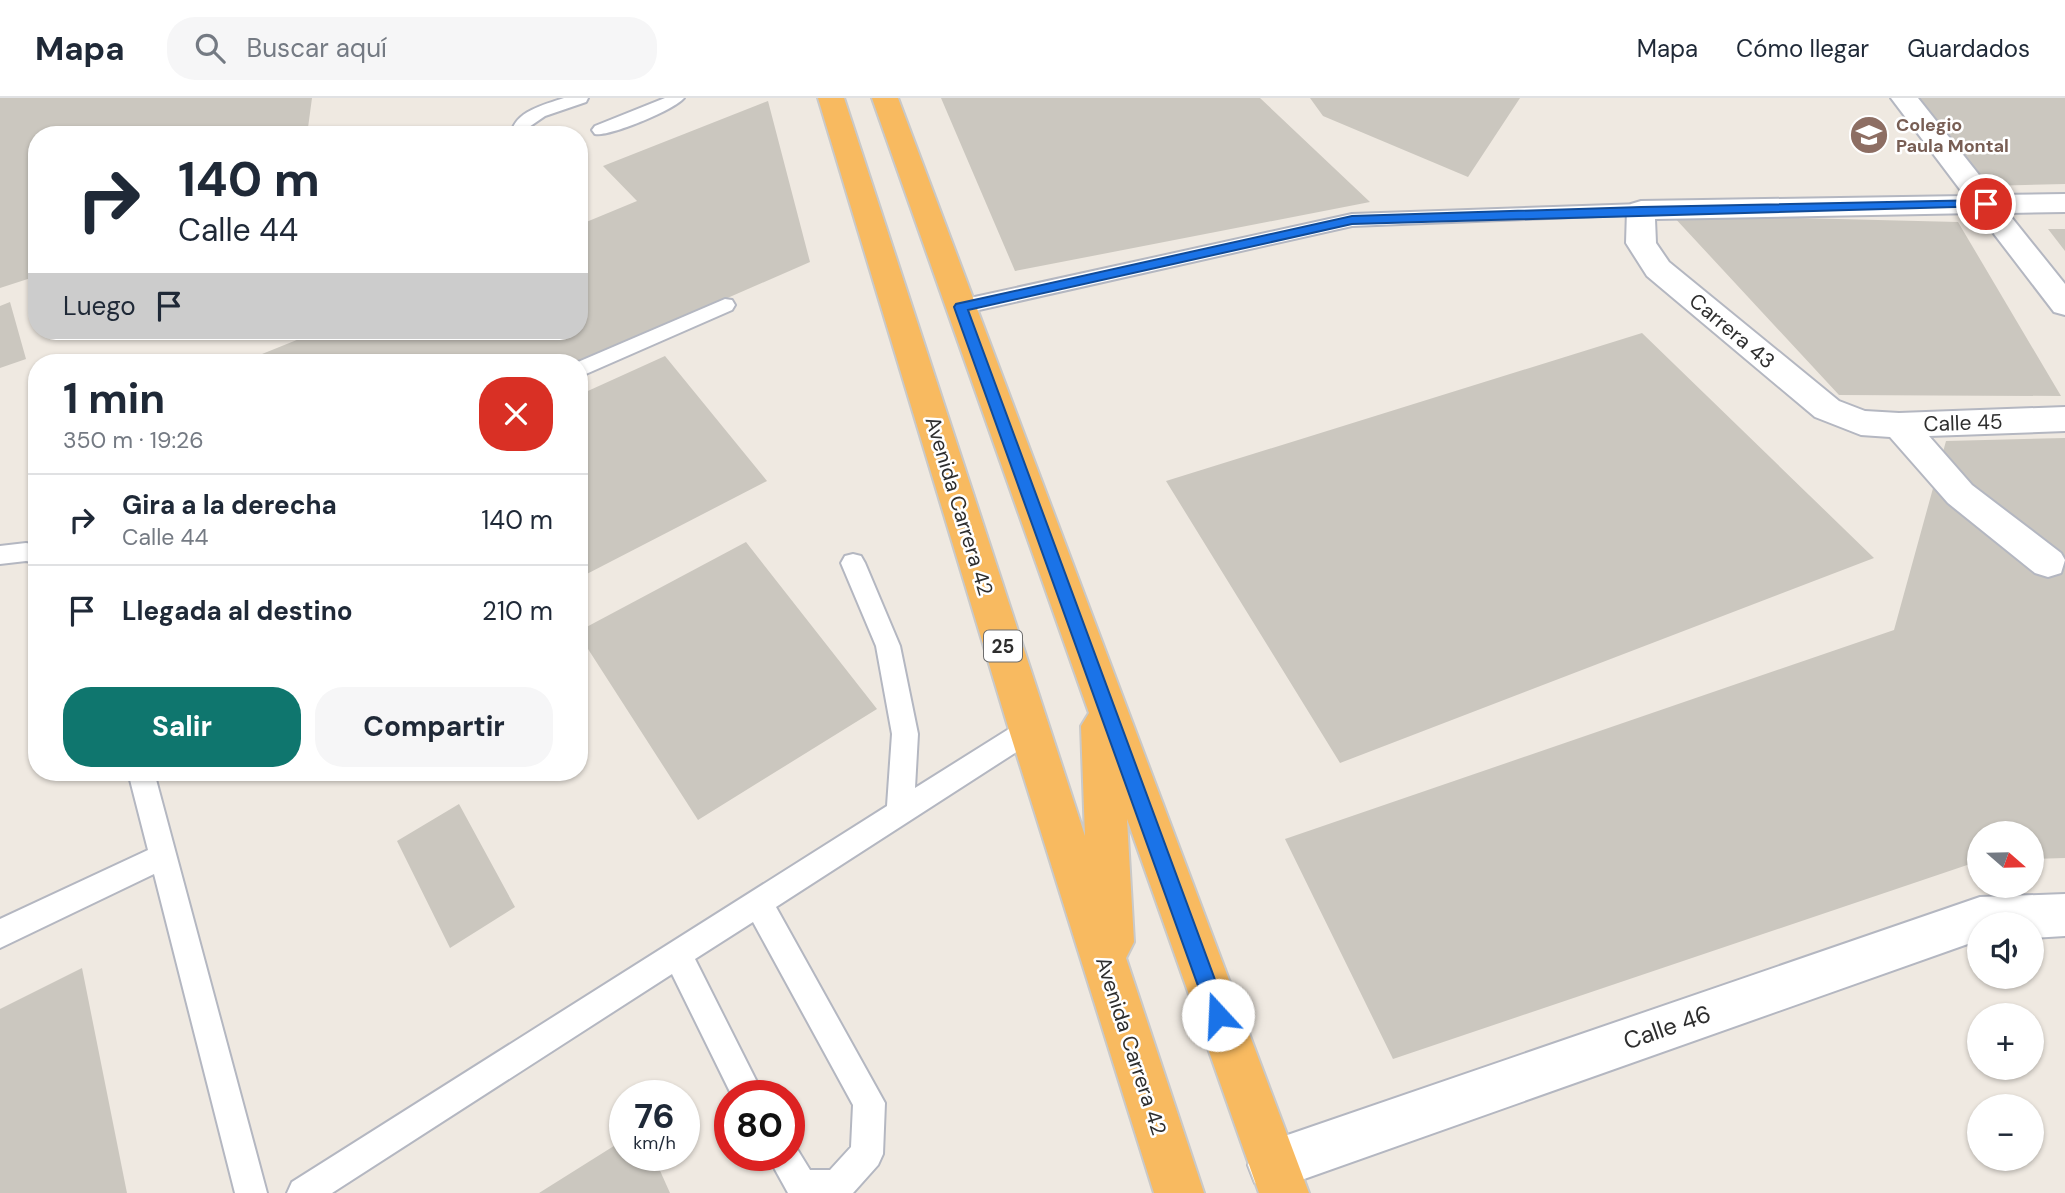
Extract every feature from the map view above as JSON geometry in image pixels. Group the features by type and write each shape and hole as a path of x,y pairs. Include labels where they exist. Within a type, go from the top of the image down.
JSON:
{"highway":[{"name":"Avenida Carrera 42","path":"831,98 1029,730 1178,1193"},
{"path":"885,98 1278,1179"},
{"path":"1099,688 1114,993"}],"street":[{"path":"1904,98 2065,305"},
{"path":"1641,210 2065,203"},
{"name":"Carrera 43","path":"1641,210 1641,243 1658,269 1827,410 1861,424"},
{"name":"Calle 45","path":"1861,424 2065,419"},
{"path":"1899,425 1960,494 2048,563"},
{"name":"Calle 46","path":"1278,1179 1980,918 2065,915"}],"lane":[{"path":"521,126 539,112 580,98"},
{"path":"601,130 676,98"},
{"path":"961,307 1352,220 1641,210"},
{"path":"588,366 726,304"},
{"path":"0,555 28,552"},
{"path":"853,563 888,646 905,734 900,813"},
{"path":"303,1193 1029,730"},
{"path":"143,781 251,1193"},
{"path":"0,934 163,856"},
{"path":"758,903 869,1103 867,1154 837,1186 802,1185 793,1171"},
{"path":"678,955 741,1080"}],"building":[{"path":"0,98 312,98 308,126 28,126 28,279 0,288"},
{"path":"941,98 1260,98 1370,202 1015,271"},
{"path":"1310,98 1520,98 1468,177 1323,116"},
{"path":"1917,98 2065,98 2065,184 1987,186"},
{"path":"768,101 810,262 588,359 588,354 262,354 297,340 588,340 588,221 637,201 603,166"},
{"path":"1672,215 1958,222 2061,396 1839,395"},
{"path":"2048,229 2065,229 2065,251"},
{"path":"10,302 26,359 0,368 0,306"},
{"path":"1642,333 1874,558 1340,763 1166,481"},
{"path":"665,356 767,481 588,573 588,391"},
{"path":"2065,438 2065,858 2044,859 2044,821 1967,821 1967,865 1393,1059 1285,839 1894,630 1946,441"},
{"path":"746,542 877,709 698,820 588,649 588,626"},
{"path":"459,804 515,907 450,948 397,841"},
{"path":"82,968 127,1193 0,1193 0,1009"},
{"path":"609,1149 609,1171 660,1171 670,1193 539,1193"}],"place":[{"name":"Colegio Paula Montal","path":"1869,135"}],"route":[{"path":"1218,1015 961,307 1352,220 1641,210 1986,204"}]}
